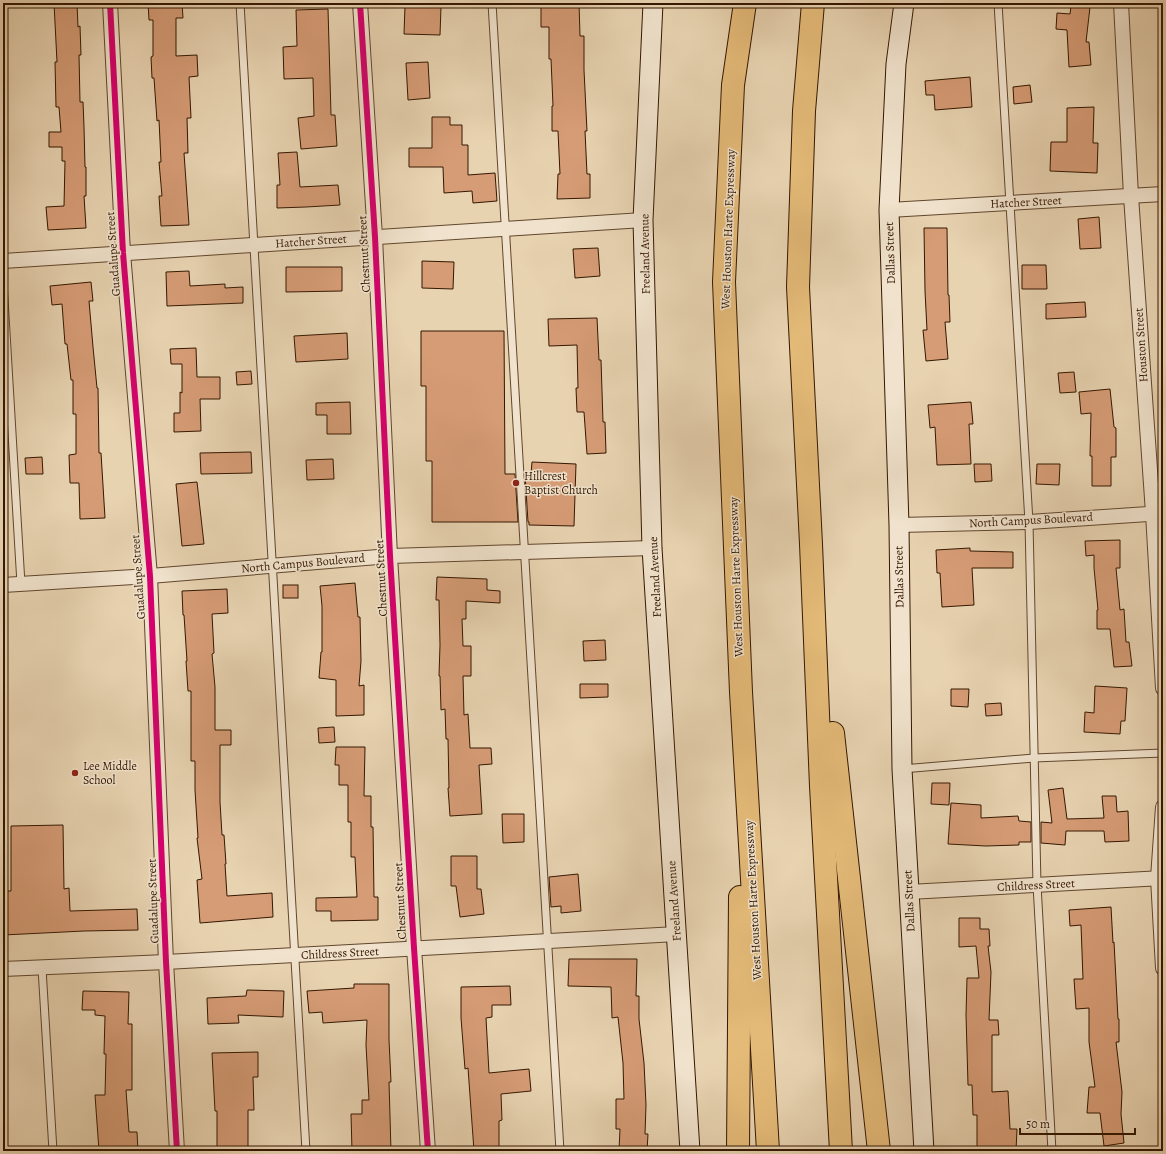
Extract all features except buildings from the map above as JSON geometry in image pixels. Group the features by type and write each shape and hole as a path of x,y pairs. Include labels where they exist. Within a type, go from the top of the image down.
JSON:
{"highway":[{"name":"West Houston Harte Expressway","path":"745,3 733,85 724,282 741,692 768,1151"},
{"path":"813,3 804,111 798,287 821,786 842,1151"},
{"path":"811,544 879,1151"},
{"path":"738,1151 741,692"}],"main road":[{"name":"Freeland Avenue","path":"653,3 643,220 652,548 690,1151"},
{"name":"Dallas Street","path":"904,3 896,64 889,210 898,525 902,769 924,1151"}],"street":[{"name":"Guadalupe Street","path":"110,3 123,253 150,576 166,962 177,1151"},
{"name":"Chestnut Street","path":"360,3 375,237 390,556 428,1151"},
{"name":"Houston Street","path":"1121,3 1131,196 1158,513 1163,688"},
{"name":"Hatcher Street","path":"889,210 1163,194"},
{"name":"Hatcher Street","path":"3,261 643,220"},
{"name":"North Campus Boulevard","path":"898,525 1029,522 1158,513"},
{"name":"North Campus Boulevard","path":"3,585 150,576 390,556 652,548"},
{"path":"1163,807 1160,878 1163,968"},
{"name":"Childress Street","path":"909,892 1160,878"},
{"name":"Childress Street","path":"3,969 166,962 677,934"}],"lane":[{"path":"240,3 306,1151"},
{"path":"492,3 560,1151"},
{"path":"998,3 1029,522 1037,885 1052,1151"},
{"path":"3,282 21,584"},
{"path":"902,769 1034,758 1163,753"},
{"path":"42,968 53,1151"}],"cycle path":[{"path":"110,3 123,253 150,576 166,962 177,1151"},
{"path":"360,3 375,237 390,556 428,1151"}],"place":[{"name":"Hillcrest Baptist Church","path":"516,483"},
{"name":"Lee Middle School","path":"75,773"}]}
